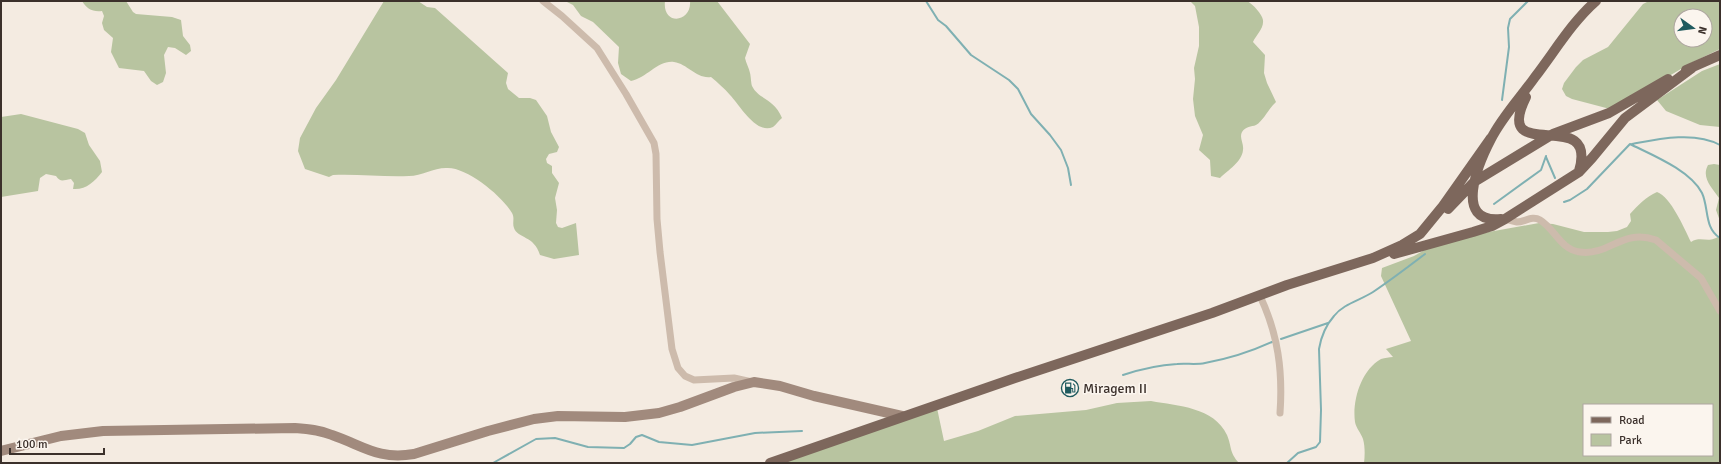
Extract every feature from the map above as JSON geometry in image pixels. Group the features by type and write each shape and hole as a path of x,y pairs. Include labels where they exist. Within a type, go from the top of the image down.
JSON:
{"main road":[{"path":"1420,234 1443,206 1518,98 1534,79 1569,31 1596,1"},
{"path":"1373,258 1402,245 1420,234 1435,222 1474,182 1553,134 1609,113 1669,78 1720,55"},
{"path":"770,463 902,416 1260,296 1287,285 1373,258 1397,253 1492,226 1579,172 1625,118 1692,68"},
{"path":"1534,79 1520,107 1518,116 1519,124 1524,131 1531,135 1553,134 1566,136 1573,140 1582,154 1579,172"},
{"path":"1491,138 1474,182 1472,192 1473,202 1476,211 1482,217 1489,220 1505,219"}],"street":[{"path":"543,1 587,38 603,55 645,125 654,143 656,154 657,219 660,252 672,349 678,368 685,376 694,380 734,378 780,386 814,396 902,416"},
{"path":"1505,219 1518,222 1530,218 1539,219 1563,244 1568,248 1580,252 1601,250 1633,237 1650,238 1656,240 1702,278 1720,311"},
{"path":"1260,296 1269,316 1277,348 1282,386 1280,413"},
{"path":"1,451 61,436 103,431 295,428 315,430 371,451 389,456 402,456 414,454 498,428 542,418 558,416 625,417 659,413 680,407 734,387 754,382"}],"green space":[{"path":"82,1 126,1 136,14 172,17 181,20 183,36 190,45 191,51 186,55 175,48 168,47 164,55 166,73 163,82 157,85 151,81 144,71 119,68 111,52 113,38 104,30 102,23 104,16 102,11 90,9"},
{"path":"384,1 418,1 427,7 435,8 508,73 506,83 508,89 519,98 530,98 536,100 547,116 551,132 559,147 557,152 549,154 546,159 547,163 552,166 552,173 559,183 555,198 557,210 556,223 558,227 562,228 576,223 579,255 554,259 540,255 534,244 516,231 513,226 512,213 501,199 484,184 456,169 443,168 414,176 333,175 329,177 305,169 298,151 300,138 316,108 336,80"},
{"path":"565,1 665,1 665,9 668,15 677,19 687,14 690,1 717,1 750,44 745,58 750,71 752,86 755,91 779,111 782,118 773,127 760,127 748,117 728,92 711,77 696,74 679,63 668,62 631,81 621,74 618,63 619,47 593,22 581,16 573,5"},
{"path":"1190,1 1247,1 1257,9 1263,20 1261,29 1253,42 1265,55 1264,73 1276,102 1259,123 1242,132 1242,154 1234,166 1220,178 1211,176 1210,160 1199,150 1203,135 1195,116 1193,99 1195,79 1194,68 1199,46 1199,27 1195,6"},
{"path":"1649,1 1720,1 1720,49 1691,63 1627,101 1610,109 1566,96 1562,89 1564,83 1576,67 1583,60 1608,47 1643,4"},
{"path":"1720,64 1720,127 1700,125 1666,111 1657,100 1702,71"},
{"path":"21,114 78,129 85,133 89,145 100,161 102,172 89,185 78,189 73,189 74,183 71,179 61,180 56,176 46,174 40,178 38,191 1,197 1,117"},
{"path":"1708,165 1720,165 1720,221 1716,210 1719,198 1708,183 1706,174"},
{"path":"1657,192 1662,195 1677,214 1691,242 1699,239 1709,240 1720,235 1720,463 1364,463 1364,442 1355,422 1354,414 1359,387 1363,378 1374,364 1381,359 1393,357 1386,349 1411,341 1381,276 1382,268 1414,256 1435,244 1483,233 1539,223 1553,224 1584,232 1617,231 1627,227 1631,221 1630,214 1642,202"},
{"path":"1151,401 1194,409 1213,419 1221,426 1227,435 1232,452 1239,463 776,463 937,408 944,441 978,431 1015,416 1086,410 1117,403"}],"waterway":[{"path":"926,1 938,20 946,26 971,55 1009,80 1018,89 1031,114 1061,150 1068,168 1071,185"},
{"path":"1502,100 1509,47 1508,28 1510,19 1528,1"},
{"path":"1632,144 1665,138 1688,137 1699,138 1720,145"},
{"path":"1630,144 1670,164 1689,177 1702,193 1711,229 1720,238"},
{"path":"1564,202 1570,200 1587,189 1630,144"},
{"path":"1494,204 1541,170 1546,156"},
{"path":"1546,157 1555,178"},
{"path":"1287,463 1298,453 1316,447 1320,442 1321,410 1319,349 1326,327 1342,308 1373,292 1425,254"},
{"path":"1281,339 1328,323"},
{"path":"1123,375 1164,365 1198,364 1214,361 1239,355 1272,342"},
{"path":"493,463 536,439 555,438 588,447 624,448 636,437 642,435 659,442 692,445 755,433 802,431"}],"place":[{"name":"Miragem II","path":"1070,388"}]}
